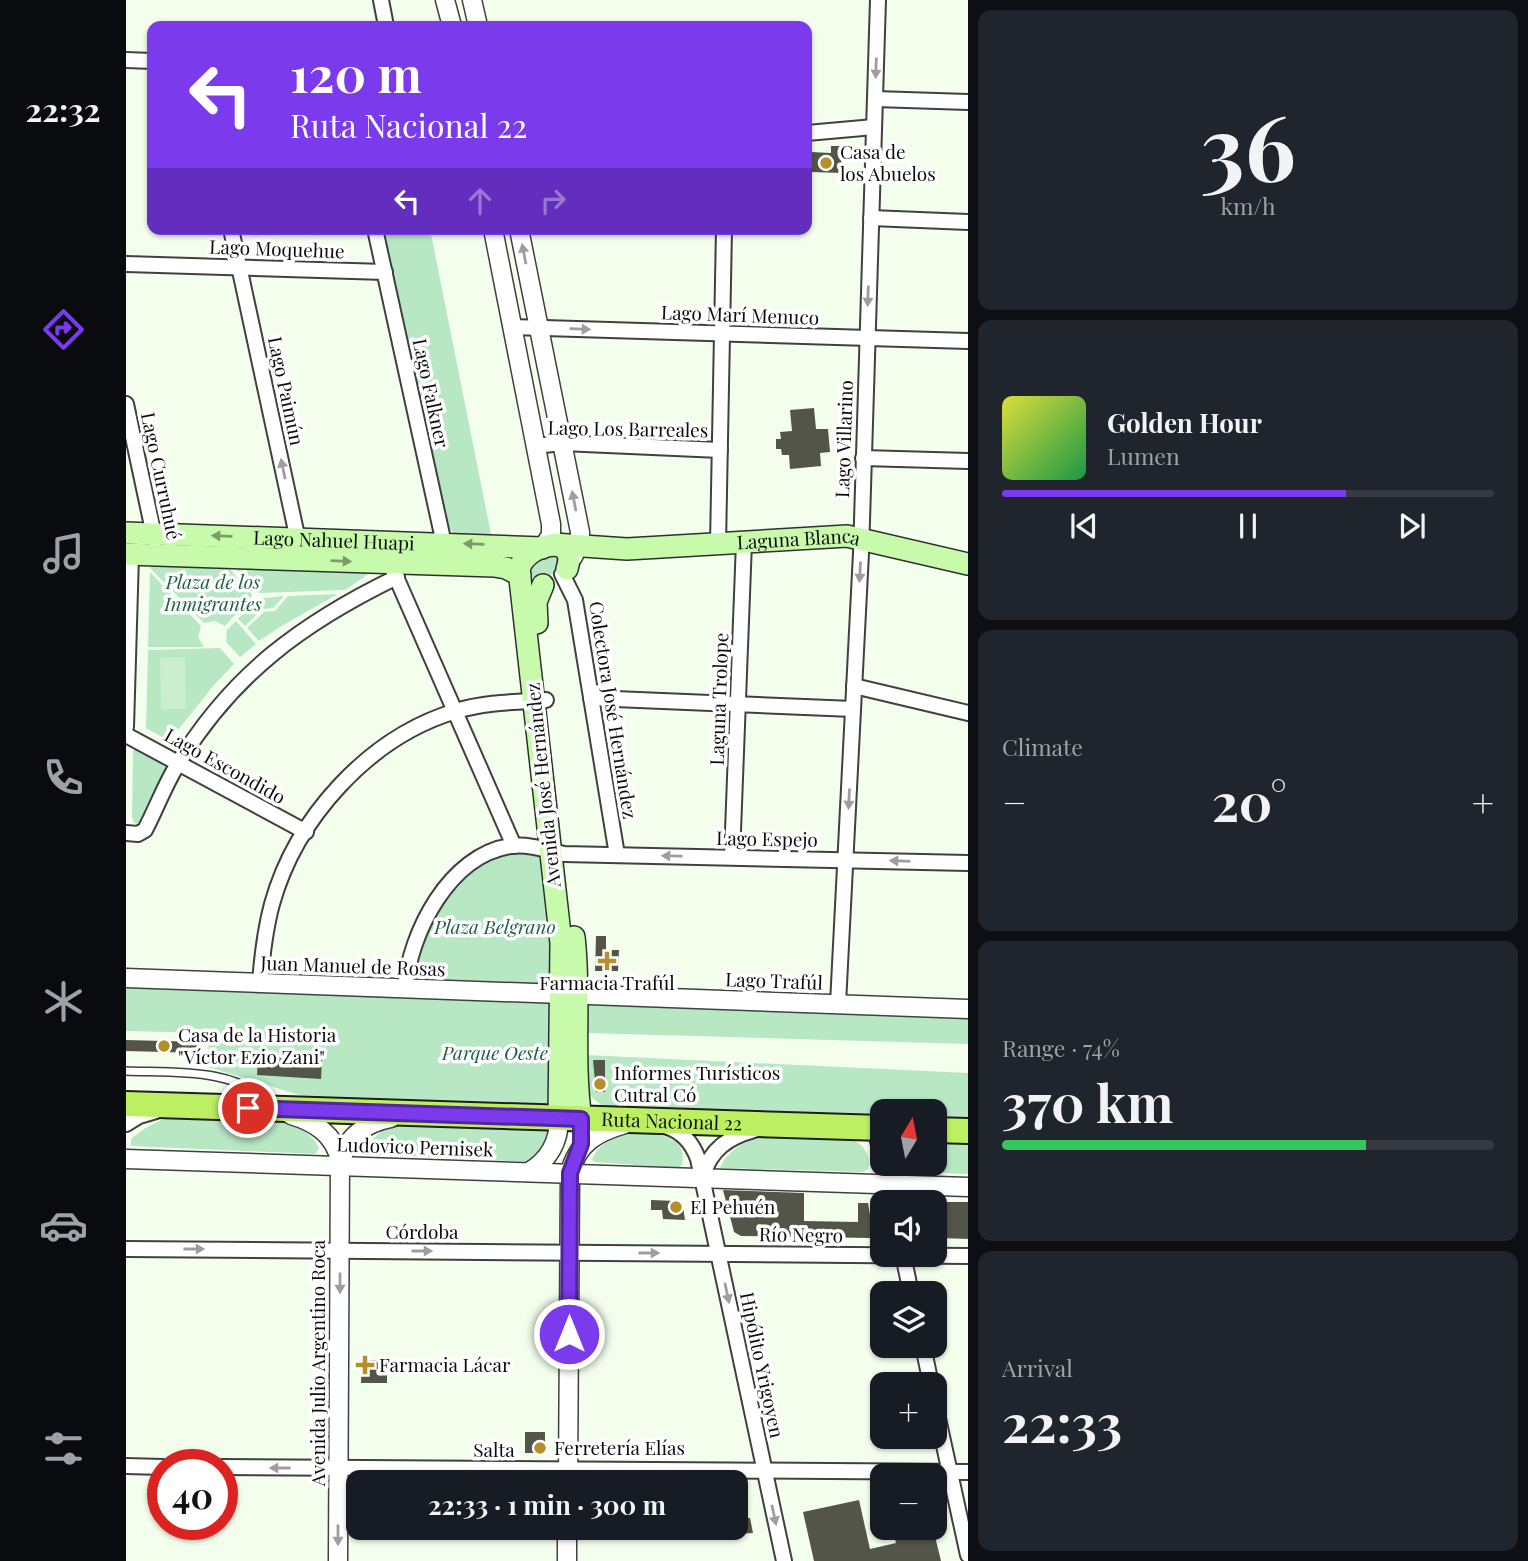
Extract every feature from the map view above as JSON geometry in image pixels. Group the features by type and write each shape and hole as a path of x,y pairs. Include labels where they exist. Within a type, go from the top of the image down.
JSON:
{"highway":[{"name":"Ruta Nacional 22","path":"126,1104 870,1128"},
{"path":"947,1130 968,1131"}],"main road":[{"name":"Lago Nahuel Huapi","path":"126,533 547,546"},
{"name":"Laguna Blanca","path":"547,546 627,549 831,537 861,538 968,564"},
{"path":"547,546 567,552 566,570 543,586 530,586 520,576 520,566 524,558 547,546"},
{"name":"Laguna Blanca","path":"566,570 585,560 627,549"},
{"name":"Lago Nahuel Huapi","path":"129,554 302,560 393,570 449,565 498,566 520,576"},
{"name":"Avenida José Hernández","path":"520,576 540,701 557,852 576,959 570,994 576,1075 570,1119"},
{"name":"Avenida José Hernández","path":"540,701 535,606 543,586"}],"street":[{"path":"381,0 385,21"},
{"path":"445,0 451,21"},
{"path":"472,0 477,21"},
{"name":"Lago Villarino","path":"838,1004 861,538 878,0"},
{"path":"126,60 147,61"},
{"path":"875,99 968,102"},
{"path":"812,133 874,127"},
{"path":"871,218 968,222"},
{"name":"Lago Paimún","path":"232,235 302,560"},
{"name":"Lago Falkner","path":"376,235 449,565"},
{"path":"494,235 551,528 547,546"},
{"path":"520,235 580,531 578,547 566,570"},
{"path":"718,544 724,235"},
{"name":"Lago Moquehue","path":"126,264 385,272"},
{"name":"Lago Marí Menuco","path":"512,327 968,341"},
{"name":"Lago Curruhué","path":"126,404 159,555"},
{"name":"Lago Los Barreales","path":"535,446 562,443 720,450"},
{"path":"863,458 968,461"},
{"path":"389,541 393,570 514,846 497,850 474,863 442,894 422,924 414,944 405,988"},
{"name":"Laguna Trolope","path":"732,857 744,542"},
{"path":"126,727 129,554"},
{"path":"126,834 138,834 145,830 179,763 223,701 266,657 393,570"},
{"name":"Colectora José Hernández","path":"566,570 575,600 617,855"},
{"path":"854,686 968,713"},
{"path":"592,698 853,709"},
{"path":"260,983 265,935 272,903 284,872 306,832 330,797 374,755 415,728 455,711 483,705 540,701"},
{"name":"Lago Escondido","path":"126,734 306,832"},
{"name":"Lago Espejo","path":"514,846 557,852 617,855 968,863"},
{"name":"Juan Manuel de Rosas","path":"126,978 570,994"},
{"name":"Lago Trafúl","path":"570,994 968,1009"},
{"path":"126,1124 143,1115 181,1106"},
{"name":"Avenida Julio Argentino Roca","path":"271,1109 303,1118 320,1127 335,1144 340,1166 338,1561"},
{"name":"Avenida Julio Argentino Roca","path":"340,1166 345,1149 359,1131 380,1120 408,1114"},
{"path":"529,1172 544,1160 570,1119 582,1140 570,1173 568,1470"},
{"path":"580,1150 601,1132 641,1121"},
{"name":"Hipólito Yrigoyen","path":"641,1121 669,1127 685,1137 696,1154 784,1561"},
{"path":"702,1178 709,1159 724,1142 770,1125"},
{"name":"Ludovico Pernisek","path":"126,1159 702,1178 870,1191"},
{"name":"Ludovico Pernisek","path":"929,1190 968,1187"},
{"name":"Córdoba","path":"126,1249 718,1253"},
{"name":"Río Negro","path":"718,1253 870,1255"},
{"name":"Río Negro","path":"947,1256 968,1256"},
{"path":"945,1449 968,1555"},
{"path":"126,1466 147,1467"},
{"name":"Salta","path":"238,1467 396,1470"},
{"name":"Salta","path":"748,1472 968,1472"},
{"path":"567,1540 567,1561"}],"lane":[{"path":"126,1071 193,1074 226,1079 255,1090 271,1109"}],"green space":[{"path":"383,235 431,235 492,539 456,536 447,525"},
{"path":"559,553 557,571 539,580 528,577 528,563"},
{"name":"Plaza de los Inmigrantes","path":"152,565 228,567 252,594 225,626 215,621 204,623 150,568"},
{"name":"Plaza de los Inmigrantes","path":"234,567 370,573 345,590 261,593 254,591"},
{"name":"Plaza de los Inmigrantes","path":"150,572 201,626 198,637 204,647 148,647"},
{"path":"338,594 259,641 247,628 264,612 275,611 288,596"},
{"path":"284,596 273,608 262,609 245,626 238,619 256,599"},
{"name":"Plaza de los Inmigrantes","path":"236,621 256,644 240,657 226,642 227,630"},
{"name":"Plaza de los Inmigrantes","path":"220,648 234,664 169,741 146,728 148,650"},
{"path":"185,657 186,709 161,709 160,658"},
{"path":"135,747 167,766 138,824 134,823 132,817"},
{"name":"Plaza Belgrano","path":"512,852 543,856 556,976 552,985 423,981 415,971 416,962 440,907 471,873 497,857"},
{"name":"Parque Oeste","path":"126,986 550,1003 552,1097 547,1103 536,1108 303,1096 208,1067 209,1033 126,1031"},
{"path":"591,1004 968,1016 968,1044 587,1033 586,1055 968,1073 968,1124 947,1123 947,1099 870,1099 870,1121 632,1113 612,1109 597,1102 588,1092 583,1079 581,1048 584,1006"},
{"path":"176,1115 255,1116 276,1120 309,1135 319,1148 315,1154 131,1146 131,1139 141,1131"},
{"path":"400,1124 551,1128 554,1131 535,1159 529,1162 361,1154 362,1148 381,1132"},
{"path":"626,1130 665,1136 673,1140 680,1146 683,1154 682,1165 678,1168 594,1162 594,1154 602,1146"},
{"path":"820,1136 849,1139 859,1143 865,1150 868,1169 863,1172 720,1168 727,1156 738,1147 764,1137"},
{"path":"947,1140 968,1141 968,1174 947,1173"}],"building":[{"name":"Casa de los Abuelos","path":"831,146 842,146 841,173 812,172 812,152 831,153"},
{"path":"814,408 816,429 828,429 830,452 820,453 821,466 790,469 789,455 782,455 781,449 776,449 776,439 781,439 780,432 792,431 790,410"},
{"name":"Farmacia Trafúl","path":"596,936 606,936 606,950 619,950 618,971 595,971"},
{"name":"Casa de la Historia \"Víctor Ezio Zani\"","path":"126,1040 202,1042 202,1053 126,1051"},
{"path":"258,1056 322,1060 321,1079 257,1075"},
{"name":"Informes Turísticos Cutral Có","path":"593,1060 605,1060 605,1092 596,1092"},
{"path":"723,1190 804,1193 804,1221 858,1222 858,1203 868,1203 870,1238 741,1236 734,1232"},
{"path":"651,1200 676,1201 683,1207 685,1220 663,1219 662,1210 651,1210"},
{"path":"947,1202 968,1202 968,1239 947,1238"},
{"path":"362,1360 387,1360 387,1383 361,1383"},
{"path":"525,1432 545,1432 545,1448 539,1453 525,1453"},
{"path":"859,1500 870,1549 896,1543 895,1540 936,1540 941,1561 814,1561 803,1512"},
{"path":"748,1518 750,1518 753,1533 748,1533"}],"place":[{"name":"Casa de los Abuelos","path":"826,163"},
{"name":"Farmacia Trafúl","path":"607,961"},
{"name":"Casa de la Historia \"Víctor Ezio Zani\"","path":"164,1046"},
{"name":"Informes Turísticos Cutral Có","path":"600,1084"},
{"name":"El Pehuén","path":"676,1207"},
{"name":"Farmacia Lácar","path":"365,1365"},
{"name":"Ferretería Elías","path":"540,1448"}],"route":[{"path":"248,1108 581,1119 580,1150 570,1173 569,1334"}]}
